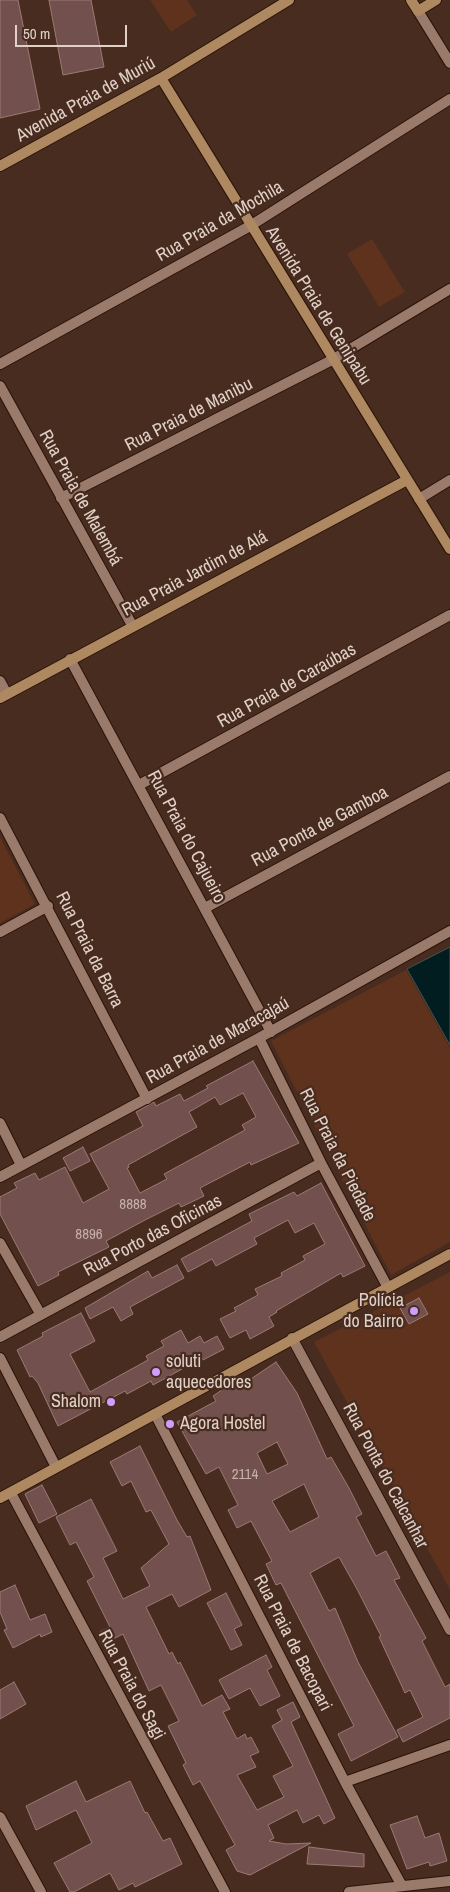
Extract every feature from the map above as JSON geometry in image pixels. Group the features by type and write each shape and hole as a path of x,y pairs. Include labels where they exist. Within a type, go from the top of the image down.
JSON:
{"street":[{"name":"Avenida Praia de Muriú","path":"0,166 161,78 289,0"},
{"path":"411,0 450,63"},
{"path":"418,12 436,0"},
{"name":"Avenida Praia de Genipabu","path":"161,78 332,360 450,549"},
{"name":"Rua Praia da Mochila","path":"0,364 250,226 450,98"},
{"name":"Rua Praia de Manibu","path":"61,498 332,360 450,289"},
{"name":"Rua Praia de Malembá","path":"0,386 132,625"},
{"name":"Rua Praia Jardim de Alá","path":"4,696 132,625 407,480"},
{"path":"419,499 450,480"},
{"name":"Rua Praia de Caraúbas","path":"139,785 450,615"},
{"name":"Rua Praia do Cajueiro","path":"70,659 271,1032"},
{"path":"0,681 4,696"},
{"name":"Rua Ponta de Gamboa","path":"205,908 450,776"},
{"name":"Rua Praia da Barra","path":"0,818 48,906 147,1099"},
{"path":"0,932 48,906"},
{"name":"Rua Praia de Maracajaú","path":"0,1177 271,1032 450,931"},
{"name":"Rua Praia da Piedade","path":"259,1038 321,1163 388,1286"},
{"path":"0,1123 21,1165"},
{"name":"Rua Porto das Oficinas","path":"0,1337 321,1163"},
{"path":"0,1243 41,1315"},
{"path":"0,1498 450,1254"},
{"name":"Rua Ponta do Calcanhar","path":"292,1338 450,1630"},
{"path":"0,1358 56,1467"},
{"name":"Rua Praia de Bacopari","path":"155,1414 345,1782 402,1886"},
{"name":"Rua Praia do Sagi","path":"10,1493 225,1892"},
{"path":"345,1782 450,1745"},
{"path":"0,1817 41,1892"},
{"path":"349,1892 450,1881"}],"shaded area":[{"path":"150,0 187,0 197,15 171,32"},
{"path":"372,239 405,292 379,307 347,254"},
{"path":"0,837 35,904 0,923"},
{"path":"406,970 450,1048 450,1242 391,1275 271,1041"},
{"path":"450,1272 450,1590 314,1342"}],"water":[{"path":"450,947 450,1045 407,969"}],"building":[{"path":"0,0 18,0 40,109 0,118"},
{"path":"49,0 91,0 104,67 63,75"},
{"path":"253,1061 299,1143 251,1165 250,1162 200,1188 204,1196 181,1207 179,1203 106,1241 109,1247 58,1272 59,1275 38,1286 0,1214 0,1197 17,1188 14,1183 35,1173 39,1180 65,1167 83,1203 109,1189 90,1154 143,1126 136,1112 154,1102 156,1106 180,1094 184,1101 208,1088 206,1086","holes":["243,1093 256,1117 242,1125 245,1130 164,1174 167,1179 140,1193 127,1168 129,1167 128,1165 197,1127 189,1112 215,1097 220,1105"]},
{"path":"83,1147 90,1161 70,1171 63,1158"},
{"path":"321,1183 365,1266 343,1277 341,1273 276,1311 269,1317 274,1326 250,1339 246,1330 230,1338 220,1319 236,1311 234,1308 258,1295 255,1289 282,1276 281,1273 305,1260 303,1256 325,1244 314,1223 295,1233 288,1220 254,1238 257,1244 216,1266 212,1259 188,1272 181,1259 252,1221 249,1214 294,1192 297,1196"},
{"path":"177,1265 184,1278 130,1307 133,1314 121,1321 113,1307 90,1319 85,1308 148,1271 152,1278"},
{"name":"Polícia do Bairro","path":"419,1298 428,1314 409,1324 400,1308"},
{"path":"81,1313 95,1341 70,1354 90,1392 148,1360 146,1356 164,1346 161,1341 181,1330 188,1343 200,1336 204,1343 217,1336 224,1349 203,1360 202,1358 153,1385 151,1381 127,1394 125,1391 58,1426 38,1383 32,1376 30,1377 17,1350 43,1336 42,1333"},
{"path":"276,1362 297,1393 327,1459 331,1457 362,1514 356,1517 376,1556 386,1551 400,1578 394,1580 426,1638 422,1641 445,1687 450,1684 450,1718 403,1742 397,1730 423,1717 410,1690 405,1693 379,1637 381,1636 339,1557 310,1573 329,1611 335,1608 358,1662 398,1737 351,1761 338,1734 354,1726 281,1583 276,1585 266,1564 272,1561 251,1521 237,1528 228,1510 238,1505 219,1467 206,1474 177,1422 216,1401 213,1396 235,1381 239,1387","holes":["277,1442 288,1464 267,1474 257,1453","304,1484 319,1517 290,1532 272,1501"]},
{"path":"140,1446 177,1520 187,1537 190,1536 211,1590 179,1607 172,1594 146,1607 169,1654 172,1652 178,1664 180,1662 202,1706 222,1695 230,1709 223,1712 237,1739 245,1734 247,1739 251,1737 259,1752 250,1756 256,1767 237,1775 257,1810 284,1797 273,1776 293,1766 272,1726 282,1720 277,1710 293,1702 300,1717 291,1722 335,1818 324,1824 319,1815 303,1823 297,1810 268,1825 274,1838 269,1841 286,1844 311,1843 250,1875 237,1871 226,1850 235,1845 200,1781 193,1785 183,1765 186,1763 168,1726 179,1721 161,1685 149,1691 123,1634 105,1643 100,1632 110,1627 87,1581 94,1577 76,1542 70,1545 56,1517 91,1499 117,1551 103,1558 123,1599 150,1586 141,1568 169,1544 151,1510 146,1512 131,1481 122,1486 110,1462"},
{"path":"42,1485 57,1514 39,1523 25,1494"},
{"path":"15,1585 30,1620 45,1614 52,1632 41,1637 40,1634 13,1648 4,1630 7,1629 0,1612 0,1592"},
{"path":"226,1593 242,1625 234,1629 242,1645 231,1650 207,1603"},
{"path":"266,1655 272,1667 267,1670 280,1696 260,1706 250,1688 229,1699 219,1680"},
{"path":"14,1682 26,1704 0,1719 0,1690"},
{"path":"76,1781 86,1802 130,1781 145,1813 147,1812 163,1841 170,1838 182,1864 135,1887 133,1883 119,1890 110,1873 74,1892 70,1892 54,1863 92,1843 76,1810 36,1830 26,1806"},
{"path":"417,1816 425,1838 439,1833 447,1861 430,1866 429,1862 407,1869 390,1825"},
{"path":"309,1847 364,1854 364,1867 307,1864"}],"place":[{"name":"Polícia do Bairro","path":"414,1311"},
{"name":"soluti aquecedores","path":"156,1372"},
{"name":"Shalom","path":"111,1402"},
{"name":"Agora Hostel","path":"170,1424"}]}
